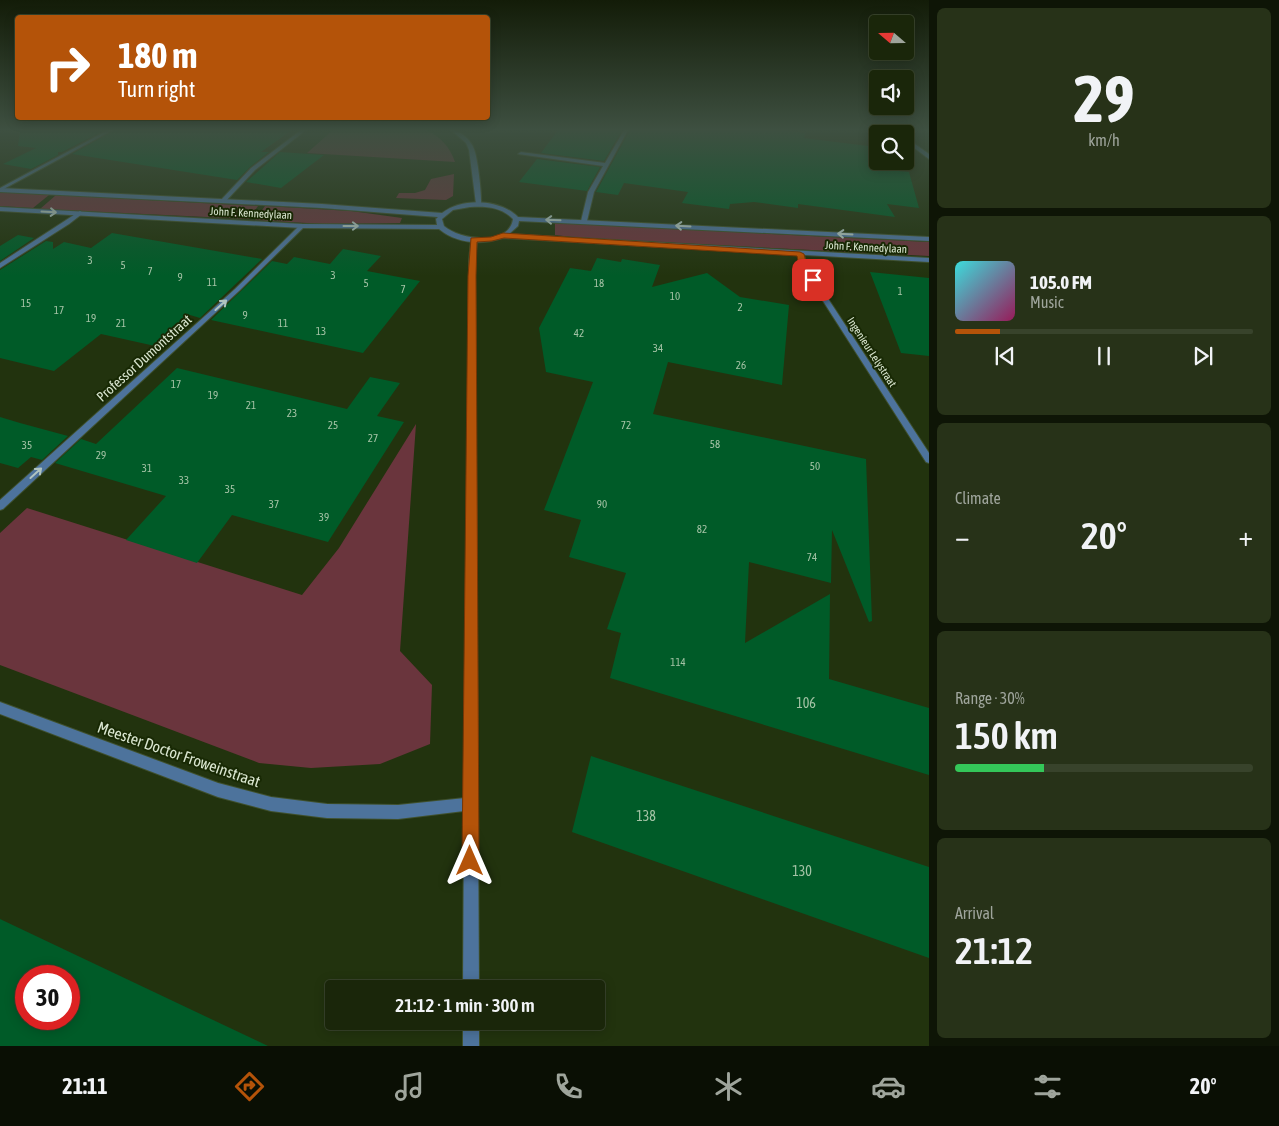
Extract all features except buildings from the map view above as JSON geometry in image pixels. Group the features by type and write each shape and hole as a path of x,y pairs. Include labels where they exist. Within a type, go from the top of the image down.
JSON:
{"street":[{"path":"0,190 21,179"},
{"path":"222,202 244,179"},
{"path":"476,179 479,204"},
{"path":"584,221 591,192 598,179"},
{"name":"John F. Kennedylaan","path":"0,190 322,206 442,215"},
{"path":"471,980 472,270 474,240 454,236 441,227 439,223 442,215 451,209 479,204 502,209 512,214 516,219 513,230 503,236"},
{"name":"John F. Kennedylaan","path":"0,209 302,226 441,227"},
{"path":"0,266 80,213"},
{"name":"John F. Kennedylaan","path":"516,219 929,239"},
{"name":"Professor Dumontstraat","path":"0,506 237,290 302,226"},
{"name":"John F. Kennedylaan","path":"474,240 503,236 929,260"},
{"name":"Ingenieur Lelystraat","path":"800,254 803,266 929,460"},
{"name":"Meester Doctor Froweinstraat","path":"0,708 218,790 271,804 327,811 398,812 470,804"},
{"path":"471,1030 471,1046"}],"shaded area":[{"path":"431,179 454,179 453,196 446,200 396,198 399,193 415,193 425,190"},
{"path":"0,192 49,195 33,208 0,206"},
{"path":"56,195 258,206 249,219 40,209"},
{"path":"265,206 351,211 402,218 400,223 324,224 255,220"},
{"path":"555,223 929,242 929,256 580,238 555,235"},
{"path":"416,424 400,651 432,685 430,744 380,764 311,768 259,763 0,665 0,533 27,508 302,595 339,548"}],"route":[{"path":"470,861 472,260 474,240 503,236 800,254 803,266 813,280"}]}
